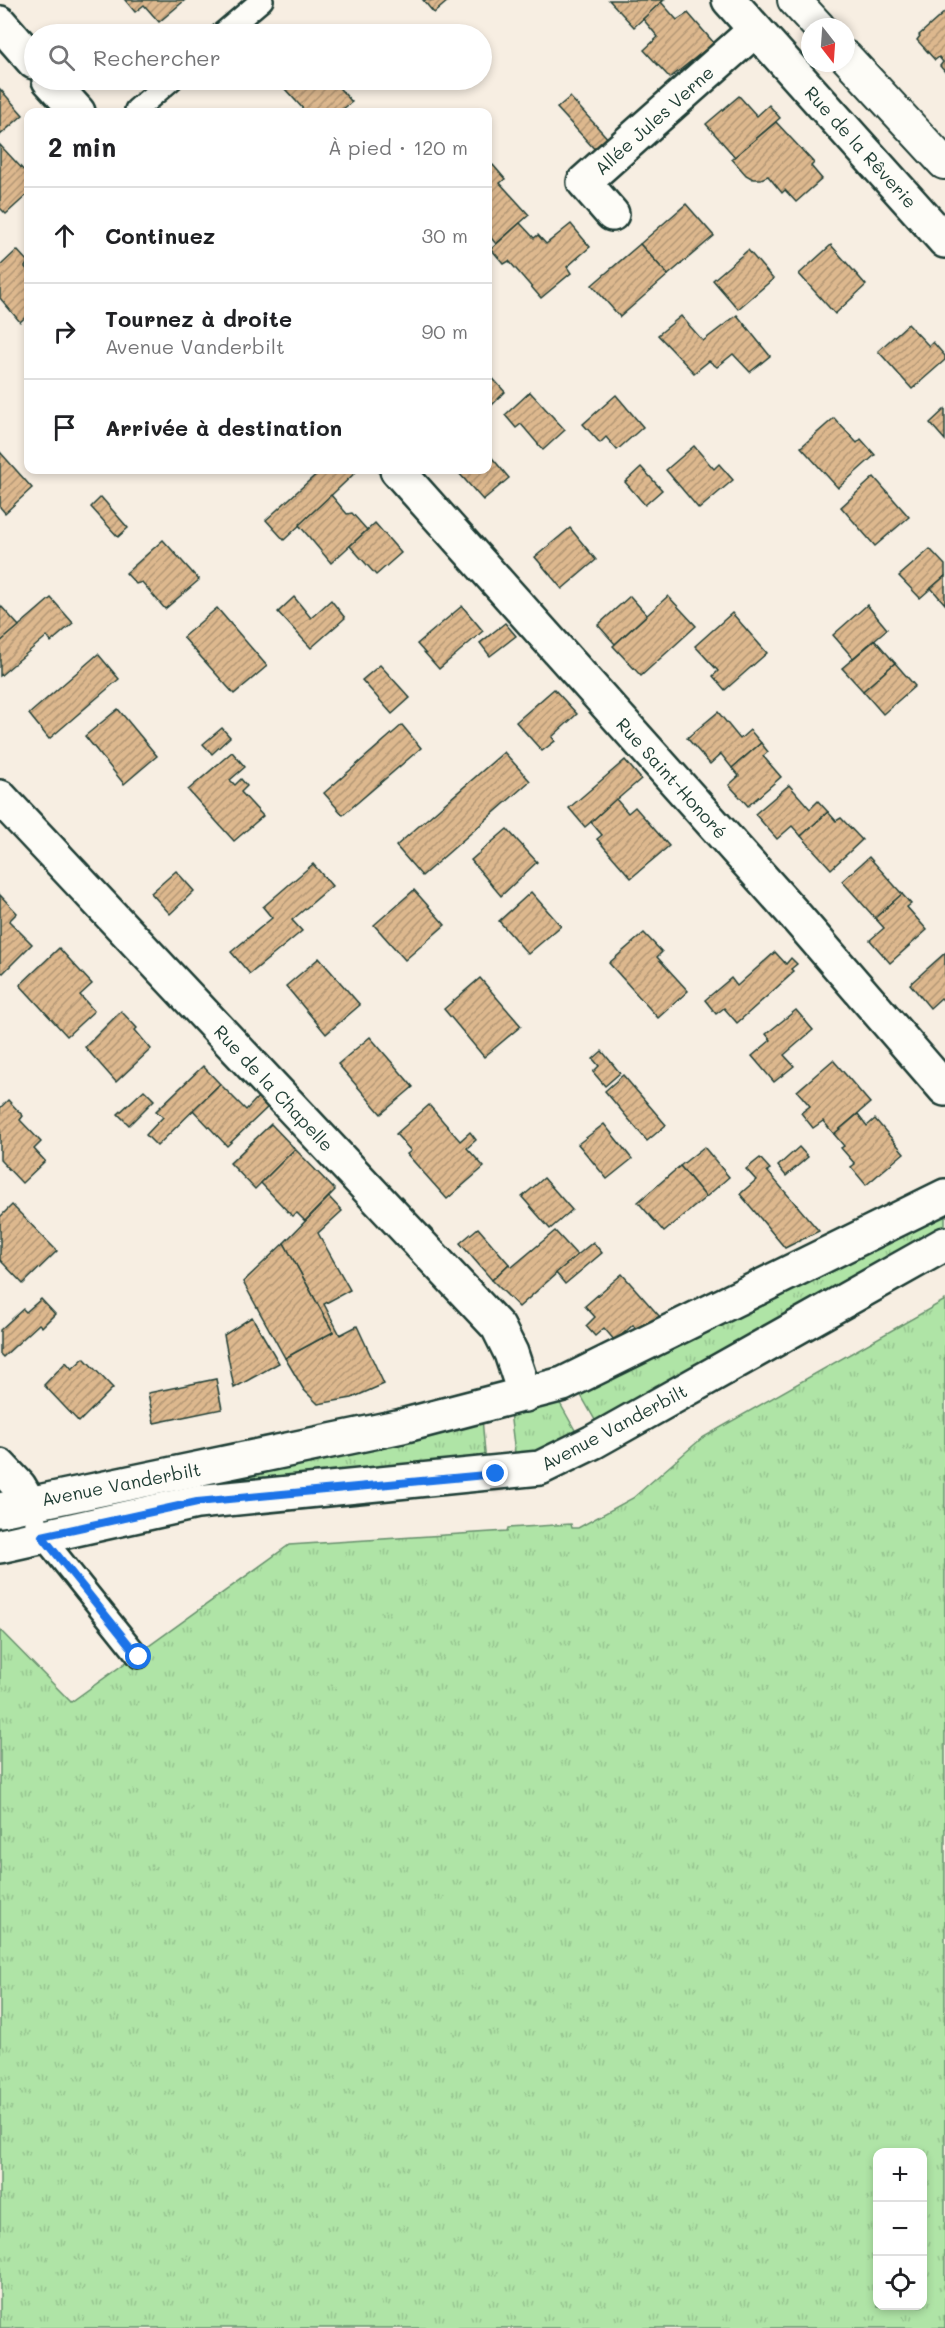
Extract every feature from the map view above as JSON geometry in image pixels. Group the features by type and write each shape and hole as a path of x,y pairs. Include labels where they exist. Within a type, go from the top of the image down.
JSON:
{"street":[{"name":"Rue de la Rêverie","path":"729,0 945,241"},
{"path":"794,0 811,18"},
{"path":"0,23 24,51"},
{"name":"Allée Jules Verne","path":"612,214 584,182 755,30"},
{"path":"855,67 944,164"},
{"path":"58,90 74,108"},
{"name":"Rue Saint-Honoré","path":"401,474 786,904 945,1089"},
{"name":"Rue de la Chapelle","path":"0,796 498,1327 511,1353 525,1395"},
{"name":"Avenue Vanderbilt","path":"15,1506 402,1426 564,1384 945,1196"},
{"name":"Avenue Vanderbilt","path":"0,1546 197,1502 540,1468 593,1442 945,1244"},
{"path":"0,1466 19,1486 15,1506"}],"lane":[{"path":"234,24 262,0"},
{"path":"138,108 159,90"},
{"path":"15,1506 42,1536 139,1657"}],"green space":[{"path":"945,1208 945,1231 599,1427 578,1390"},
{"path":"945,1300 945,2328 0,2328 0,1630 71,1702 289,1545 507,1531 508,1528 571,1524 572,1528 578,1528 633,1498 702,1438"},
{"path":"557,1398 580,1439 516,1462 510,1412"},
{"path":"482,1418 486,1465 130,1507 127,1494"}],"building":[{"path":"125,0 185,0 159,22 144,5 135,12"},
{"path":"423,0 449,0 434,13"},
{"path":"609,0 664,0 634,27"},
{"path":"661,2 677,20 688,13 714,43 670,78 644,50 658,37 643,19"},
{"path":"945,12 945,72 940,66 943,62 939,57 935,60 917,40 919,35"},
{"path":"0,89 23,115 0,135"},
{"path":"286,90 341,90 352,102 344,108 302,108"},
{"path":"739,96 757,116 769,105 780,118 735,157 706,124"},
{"path":"570,97 611,142 598,153 557,108"},
{"path":"776,122 814,163 811,166 822,179 796,202 785,190 782,193 768,176 753,179 746,175 732,159"},
{"path":"0,145 24,171 24,198 6,214 0,208"},
{"path":"492,166 505,179 500,183 529,215 496,244 492,239"},
{"path":"686,204 714,236 668,275 640,244"},
{"path":"520,223 534,238 538,235 546,244 571,224 590,247 567,267 571,273 541,298 509,261 504,264 492,248"},
{"path":"640,244 668,275 620,317 592,285"},
{"path":"831,245 866,285 835,314 799,274"},
{"path":"17,250 24,258 24,318 20,322 0,298 0,266"},
{"path":"748,250 773,279 738,309 713,280"},
{"path":"737,315 770,356 750,372 733,354 717,367 709,361 694,373 658,335 681,316 703,341"},
{"path":"908,324 929,346 933,342 945,356 945,360 912,389 878,351"},
{"path":"492,377 505,392 492,405"},
{"path":"530,392 565,430 543,450 521,424 516,428 505,415"},
{"path":"616,395 643,427 617,450 606,437 600,443 583,424"},
{"path":"945,409 945,440 930,423"},
{"path":"834,418 857,443 861,439 875,455 838,488 801,447"},
{"path":"694,446 714,469 719,464 733,480 699,509 666,470"},
{"path":"0,452 32,488 5,513 0,507"},
{"path":"492,458 509,478 483,500 460,474 492,474"},
{"path":"641,467 662,490 645,505 625,482"},
{"path":"317,474 354,474 284,540 266,520"},
{"path":"874,477 909,517 875,546 841,507"},
{"path":"331,495 347,514 352,513 367,530 331,563 299,525"},
{"path":"101,497 128,528 118,537 91,507"},
{"path":"375,523 401,553 376,575 350,546"},
{"path":"570,528 596,560 562,589 535,557"},
{"path":"163,540 199,580 165,609 142,582 136,584 126,573"},
{"path":"930,549 945,565 945,576 920,598 899,576"},
{"path":"945,576 945,604 931,588"},
{"path":"630,596 647,615 615,644 598,625"},
{"path":"668,596 696,626 641,676 613,646"},
{"path":"294,597 311,618 331,600 345,618 311,648 278,612"},
{"path":"51,598 73,623 51,642 47,636 0,676 0,642"},
{"path":"0,605 19,626 0,642"},
{"path":"867,605 887,629 853,658 833,635"},
{"path":"462,606 483,631 439,669 417,644"},
{"path":"217,608 267,666 234,694 183,637"},
{"path":"732,613 767,653 725,690 713,676 718,671 695,646"},
{"path":"505,623 516,636 490,656 480,643"},
{"path":"875,640 895,663 863,691 842,668"},
{"path":"98,654 119,679 49,739 29,714"},
{"path":"895,663 915,686 883,714 863,691"},
{"path":"380,665 410,698 392,714 362,680"},
{"path":"554,689 577,714 552,737 555,741 542,751 516,722"},
{"path":"118,709 157,756 124,784 85,736"},
{"path":"718,712 740,739 750,730 761,743 732,768 721,754 710,764 687,738"},
{"path":"402,725 421,748 343,815 324,793"},
{"path":"222,728 230,737 212,754 203,744"},
{"path":"761,743 768,752 763,756 781,777 748,806 729,785 739,776 732,768"},
{"path":"232,752 245,767 230,780 235,785 241,779 247,786 241,792 263,816 234,841 188,790"},
{"path":"504,752 530,781 422,876 396,846"},
{"path":"625,760 641,779 585,827 569,808"},
{"path":"789,785 810,809 818,801 828,812 801,836 792,826 777,839 755,814"},
{"path":"616,799 628,813 635,807 669,846 631,878 597,839 602,835 591,822"},
{"path":"828,812 836,821 841,818 862,840 831,869 801,836"},
{"path":"507,829 537,862 501,896 471,860"},
{"path":"869,857 902,894 875,918 842,881"},
{"path":"313,864 332,886 292,920 302,931 250,974 231,952 272,918 263,907"},
{"path":"176,871 194,891 170,914 151,893"},
{"path":"414,890 445,925 405,960 374,925"},
{"path":"531,892 561,926 528,954 499,921"},
{"path":"902,894 911,904 907,907 927,930 890,963 870,940 884,928 875,918"},
{"path":"0,895 17,913 9,921 32,944 3,973 0,971"},
{"path":"644,933 662,952 657,957 688,991 658,1018 609,963"},
{"path":"59,948 92,984 80,995 94,1011 67,1036 20,985"},
{"path":"775,952 786,964 791,958 797,964 791,969 794,972 737,1023 724,1008 716,1014 705,1000 731,978 737,986"},
{"path":"945,953 945,1002 941,998 930,1008 910,984"},
{"path":"319,958 360,1005 326,1034 286,986"},
{"path":"480,978 521,1026 484,1057 444,1009"},
{"path":"796,1010 813,1030 784,1055 794,1066 774,1082 752,1056 771,1040 766,1034"},
{"path":"121,1011 137,1028 135,1030 151,1049 116,1082 85,1047"},
{"path":"370,1037 413,1087 381,1114 338,1064"},
{"path":"602,1051 620,1073 605,1086 593,1072 599,1066 593,1059"},
{"path":"833,1060 870,1103 834,1134 823,1121 813,1128 801,1113 810,1106 797,1091"},
{"path":"203,1066 220,1084 157,1146 146,1135 163,1117 156,1111"},
{"path":"623,1075 666,1125 647,1141 605,1091"},
{"path":"220,1084 246,1110 259,1096 269,1106 227,1146 193,1110"},
{"path":"144,1090 154,1100 129,1125 118,1114"},
{"path":"8,1100 23,1116 20,1120 41,1142 34,1149 45,1161 22,1183 0,1160 0,1108"},
{"path":"429,1105 460,1141 470,1132 476,1140 467,1148 484,1167 447,1199 407,1154 411,1151 396,1134"},
{"path":"858,1114 867,1126 875,1119 904,1153 866,1185 851,1167 855,1164 841,1148 844,1146 834,1134"},
{"path":"271,1124 295,1149 255,1189 230,1163"},
{"path":"604,1124 632,1159 607,1179 578,1144"},
{"path":"704,1147 729,1177 706,1197 680,1166"},
{"path":"799,1147 808,1157 786,1176 778,1166"},
{"path":"295,1149 335,1190 305,1221 297,1213 292,1216 261,1183"},
{"path":"760,1158 770,1169 767,1171 819,1231 785,1248 740,1194 756,1180 746,1169"},
{"path":"680,1166 706,1197 664,1232 638,1202"},
{"path":"544,1178 572,1210 550,1229 522,1197"},
{"path":"329,1197 342,1211 318,1233 350,1290 324,1304 340,1335 357,1326 384,1384 352,1398 318,1404 304,1390 285,1358 333,1332 284,1243"},
{"path":"12,1205 57,1251 23,1284 0,1260 0,1217"},
{"path":"478,1228 509,1264 492,1280 460,1243"},
{"path":"555,1231 577,1255 519,1307 492,1280 509,1264 512,1267"},
{"path":"593,1242 602,1253 565,1284 556,1273"},
{"path":"284,1243 333,1332 285,1358 243,1282"},
{"path":"622,1274 661,1318 637,1331 633,1325 615,1341 604,1328 595,1336 586,1326 595,1317 585,1306"},
{"path":"41,1299 55,1314 42,1327 39,1324 3,1357 0,1354 0,1330 23,1309 26,1312"},
{"path":"252,1317 279,1363 234,1388 224,1335"},
{"path":"84,1358 113,1388 79,1422 44,1385 66,1362 72,1369"},
{"path":"216,1379 222,1409 154,1423 148,1393"}],"route":[{"path":"139,1657 42,1536 197,1502 496,1474"}]}
